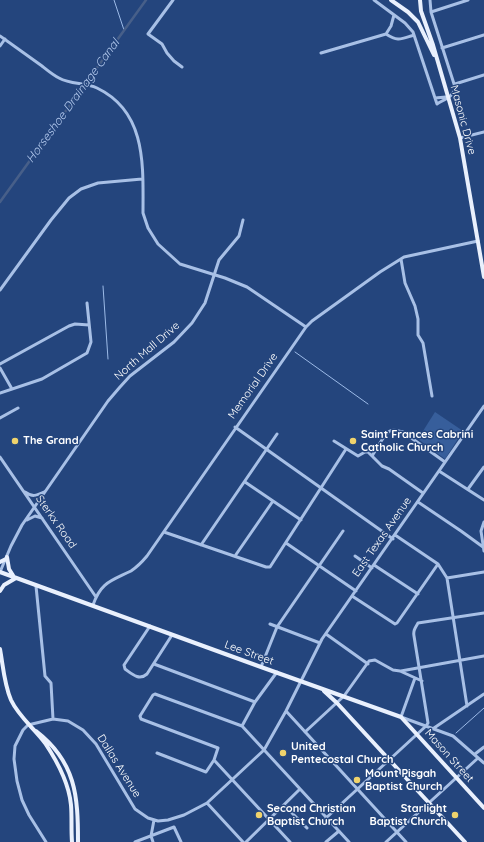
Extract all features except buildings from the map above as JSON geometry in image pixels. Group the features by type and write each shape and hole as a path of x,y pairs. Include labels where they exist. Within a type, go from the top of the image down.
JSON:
{"main road":[{"name":"Masonic Drive","path":"392,0 418,22 437,62"},
{"name":"Masonic Drive","path":"420,0 421,11 433,45 460,138 484,277"},
{"path":"0,562 6,558 9,569 15,578 4,585 0,591"},
{"name":"Lee Street","path":"0,572 401,717"},
{"path":"0,648 8,691 11,699 18,713 44,743 51,754 61,771 68,789 71,805 72,842"},
{"path":"309,684 326,692 337,703 465,842"},
{"name":"Mason Street","path":"401,717 484,808"},
{"path":"28,725 46,738 56,750 67,767 73,781 78,808 78,842"}],"street":[{"path":"173,0 148,34 162,44 166,53 182,67"},
{"path":"374,0 408,25 414,35 437,104 455,92 455,84 431,12 430,0"},
{"path":"431,12 468,0"},
{"path":"321,53 386,34 391,26 394,15"},
{"path":"386,34 398,40 414,35"},
{"path":"442,48 484,35"},
{"path":"0,36 57,77 76,83 95,86 113,97 130,117 141,148 143,213 148,228 158,244 180,264 225,278 253,291 306,327"},
{"path":"0,46 5,39"},
{"path":"455,84 484,75"},
{"path":"435,98 448,96"},
{"path":"460,138 484,132"},
{"path":"0,290 51,220 69,198 81,189 98,183 142,179"},
{"name":"North Mall Drive","path":"0,572 15,538 108,401 130,376 174,342 192,324 205,303 219,260 239,236 243,220"},
{"name":"Memorial Drive","path":"93,605 96,597 104,586 139,565 155,546 235,427 306,327 316,317 401,259 478,241"},
{"path":"401,259 405,283 415,306 418,319 418,335 423,343 432,396"},
{"path":"0,393 42,379 84,355 89,350 91,342 87,303"},
{"path":"0,364 68,326 76,324 89,325"},
{"path":"0,368 12,389"},
{"name":"East Texas Avenue","path":"302,681 320,643 484,406"},
{"path":"0,418 18,408"},
{"path":"235,427 393,539"},
{"path":"372,456 386,434 390,431 403,432 445,462"},
{"path":"201,545 277,434"},
{"path":"334,441 358,456 368,452 382,466 389,469 424,493"},
{"path":"164,532 270,567 346,449"},
{"name":"Sterkx Road","path":"0,457 96,597"},
{"path":"468,489 484,467"},
{"path":"439,471 484,500"},
{"path":"245,482 301,520"},
{"path":"24,491 34,496 45,492"},
{"path":"235,556 273,501"},
{"path":"418,502 461,531 484,549"},
{"path":"26,521 32,516 39,517 44,520"},
{"path":"484,522 481,531 484,549"},
{"path":"261,667 277,627 343,531"},
{"path":"396,535 438,564 447,578 467,706"},
{"path":"286,543 356,591"},
{"path":"355,556 418,594"},
{"path":"352,596 395,624 418,594 438,564"},
{"path":"447,578 484,572"},
{"path":"36,586 45,676 51,683 53,719"},
{"path":"326,818 428,723 413,632 418,623 484,613"},
{"path":"270,624 320,643"},
{"path":"150,626 124,665 125,669 139,678 143,678 147,674 172,635"},
{"path":"326,634 368,664"},
{"path":"400,671 484,656"},
{"path":"305,732 344,696 369,661 375,660 393,670 400,671 422,681"},
{"path":"154,664 255,702"},
{"path":"242,726 255,702 276,672"},
{"path":"401,717 415,678"},
{"path":"153,842 151,836 154,820 158,821 173,819 207,803 264,750 302,681"},
{"path":"157,753 206,772 214,760 218,748 141,719 140,716 155,694 242,726 349,842"},
{"path":"434,728 484,694"},
{"path":"286,712 406,842"},
{"name":"Lee Street","path":"401,717 434,728 455,738 484,763"},
{"name":"Dallas Avenue","path":"28,725 53,719 68,721 83,730 96,744 135,809 141,815 154,820"},
{"path":"28,725 23,730 15,746 14,759 17,781 22,800 42,840 46,842"},
{"path":"475,754 484,747"},
{"path":"386,842 478,758"},
{"path":"214,760 290,842"},
{"path":"207,803 244,842 300,789"},
{"path":"284,805 307,828"},
{"path":"135,842 174,826 181,842"},
{"path":"326,842 338,831"}],"shaded area":[{"path":"435,412 463,431 445,459 418,439"}],"waterway":[{"path":"114,0 124,30"},
{"name":"Horseshoe Drainage Canal","path":"0,202 146,0"},
{"path":"103,286 108,359"},
{"path":"295,352 368,404"},
{"path":"456,733 484,708"}],"place":[{"name":"The Grand","path":"15,441"},
{"name":"Saint Frances Cabrini Catholic Church","path":"353,441"},
{"name":"United Pentecostal Church","path":"283,753"},
{"name":"Mount Pisgah Baptist Church","path":"357,780"},
{"name":"Second Christian Baptist Church","path":"259,815"},
{"name":"Starlight Baptist Church","path":"455,815"}]}
